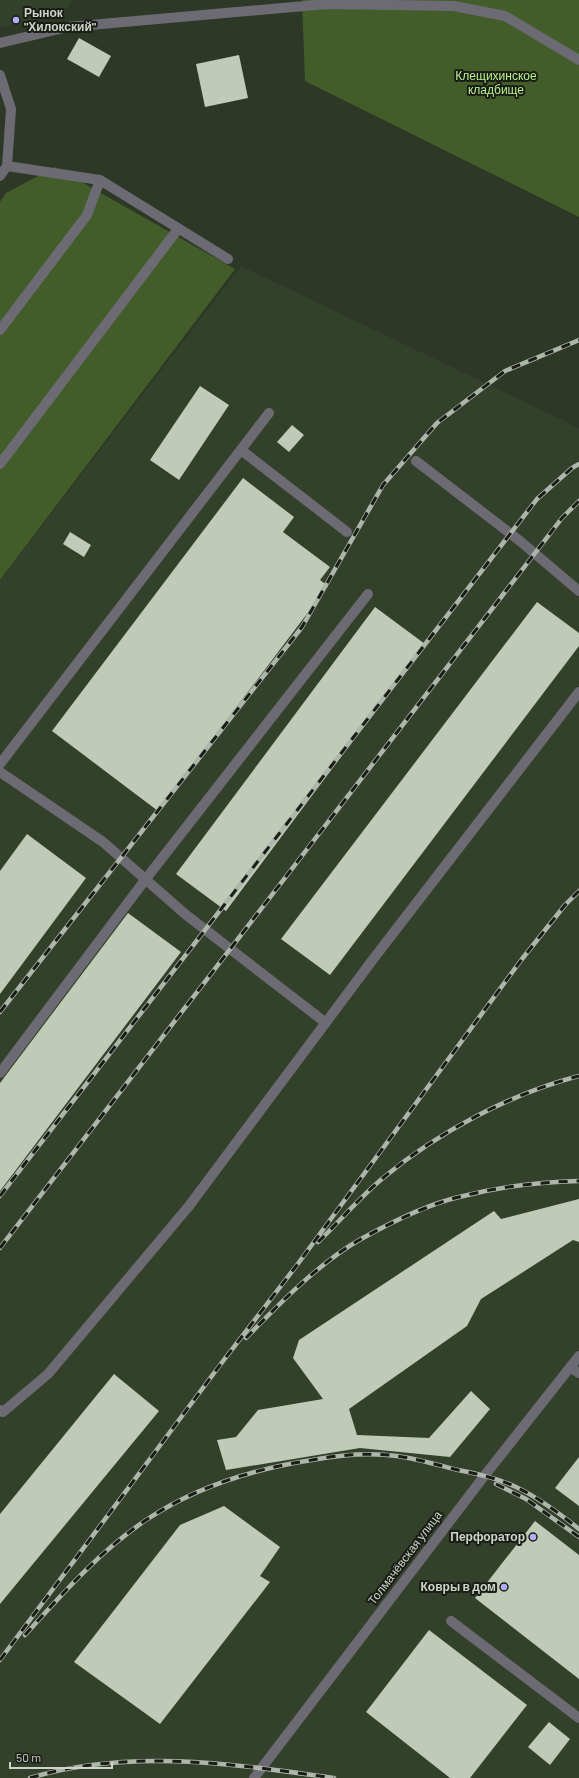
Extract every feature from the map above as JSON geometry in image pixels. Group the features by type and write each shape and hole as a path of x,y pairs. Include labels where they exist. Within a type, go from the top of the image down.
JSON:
{"street":[{"path":"0,43 68,27 329,2 454,6 505,16 579,60"},
{"path":"0,75 11,110 7,166 0,176"},
{"path":"7,166 100,180 228,259"},
{"path":"0,330 87,215 100,180"},
{"path":"0,464 178,229"},
{"path":"0,764 269,413"},
{"path":"241,450 347,532"},
{"path":"416,461 520,541 579,591"},
{"path":"0,1073 145,880 368,594"},
{"path":"0,1410 3,1412 48,1374 189,1206 326,1023 579,692"},
{"path":"0,772 103,842 184,914 326,1023"},
{"name":"Толмачёвская улица","path":"254,1778 485,1475 579,1356"},
{"path":"570,1367 579,1374"},
{"path":"451,1621 579,1718"}],"shaded area":[{"name":"Рынок \"Хилокский\"","path":"0,0 72,0 65,12 0,28"},
{"path":"241,266 579,428 579,1778 0,1778 0,581"}],"green space":[{"name":"Клещихинское кладбище","path":"302,0 579,0 579,217 305,81"},
{"path":"55,167 235,269 0,580 0,202 6,193"}],"building":[{"path":"79,38 111,56 99,77 67,59"},
{"path":"239,55 248,98 205,107 196,64"},
{"path":"200,386 229,405 179,480 150,460"},
{"path":"292,425 304,435 289,452 277,442"},
{"path":"243,478 294,517 283,532 330,567 320,580 328,586 158,811 52,731"},
{"path":"70,532 91,545 84,557 63,544"},
{"path":"537,602 579,633 579,646 330,975 281,939"},
{"path":"375,607 425,644 226,911 176,874"},
{"path":"27,834 86,878 0,994 0,871"},
{"path":"128,913 181,952 0,1191 0,1083"},
{"path":"579,1199 579,1242 573,1240 481,1299 467,1326 349,1409 357,1435 429,1438 471,1391 490,1409 450,1457 360,1448 226,1470 217,1440 236,1437 258,1410 323,1399 293,1358 299,1340 494,1211 501,1219"},
{"path":"114,1374 159,1411 0,1604 0,1514"},
{"path":"579,1457 579,1506 555,1488"},
{"path":"224,1506 280,1547 260,1576 270,1582 160,1724 74,1662 180,1525"},
{"path":"535,1521 579,1555 579,1679 475,1598"},
{"path":"429,1630 527,1705 470,1778 450,1778 366,1712"},
{"path":"549,1722 570,1739 550,1765 528,1747"}],"railway":[{"path":"0,1012 302,627 383,485 437,423 505,371 579,340"},
{"path":"0,1196 537,499 572,468 579,464"},
{"path":"0,1248 562,518 579,501"},
{"path":"0,1660 220,1365 297,1265 522,959 565,905 579,891"},
{"path":"318,1242 375,1185 404,1161 427,1145 476,1116 501,1104 527,1093 579,1076"},
{"path":"246,1338 300,1284 330,1259 361,1239 396,1221 435,1204 473,1193 518,1186 579,1181"},
{"path":"25,1635 97,1559 146,1520 165,1508 205,1489 247,1474 290,1464 333,1457 365,1454 397,1456 420,1460 509,1484 541,1501 579,1529"},
{"path":"496,1484 526,1499 579,1537"},
{"path":"30,1778 67,1769 105,1763 143,1761 220,1764 334,1778"}],"place":[{"name":"Рынок \"Хилокский\"","path":"16,20"},
{"name":"Перфоратор","path":"533,1537"},
{"name":"Ковры в дом","path":"504,1587"}]}
